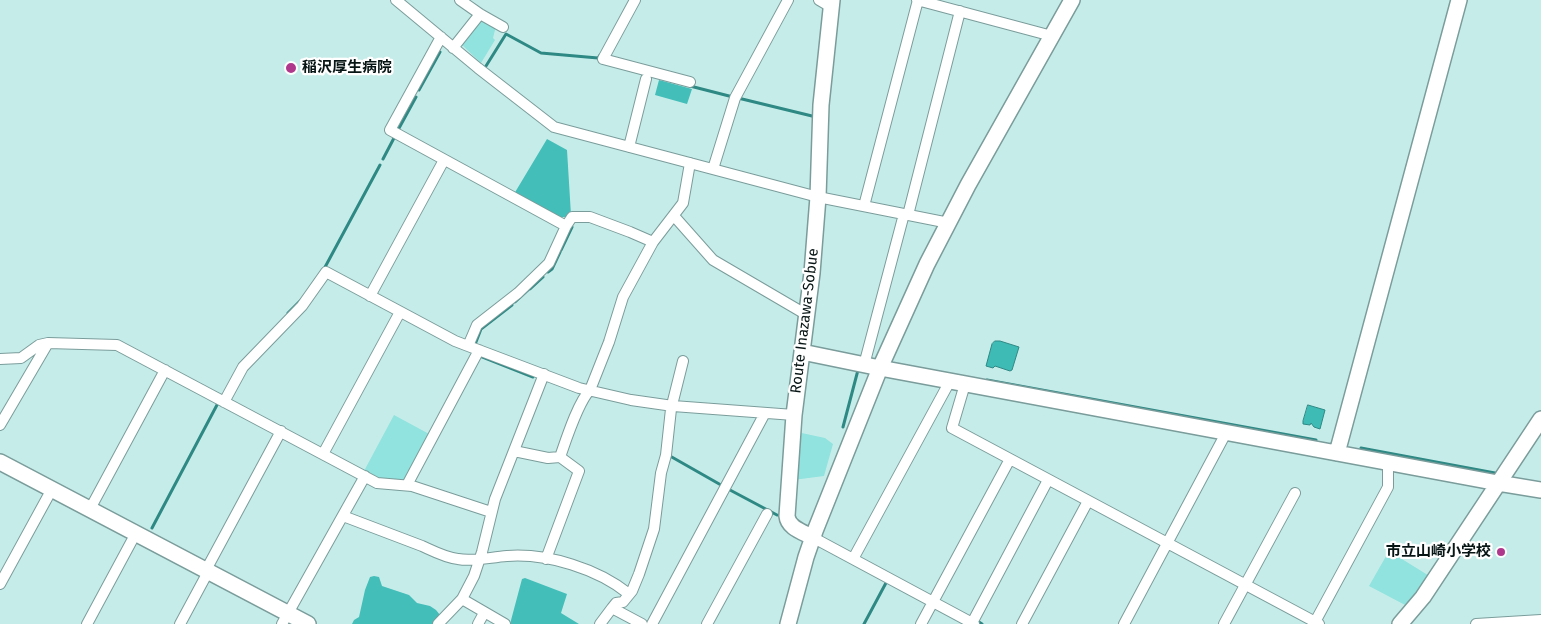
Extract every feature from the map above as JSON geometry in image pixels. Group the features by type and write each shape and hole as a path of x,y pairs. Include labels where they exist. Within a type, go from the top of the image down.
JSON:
{"street":[{"path":"396,0 453,48 554,127 818,197 949,223"},
{"path":"460,0 480,14 503,26"},
{"path":"635,0 603,59 690,82"},
{"path":"713,170 735,98 788,0"},
{"path":"864,206 917,0 1052,36"},
{"path":"788,624 812,538 880,368 927,264 1072,0"},
{"path":"1337,453 1459,0"},
{"name":"Route Inazawa-Sobue","path":"812,538 791,526 787,516 794,415 812,273 818,197 827,2"},
{"path":"864,365 960,11"},
{"path":"453,48 480,14"},
{"path":"441,37 390,130 566,226"},
{"path":"629,147 646,79"},
{"path":"370,296 444,160"},
{"path":"560,457 573,422 586,394 590,390 624,297 653,242 683,203 690,163"},
{"path":"674,216 714,260 807,315"},
{"path":"468,346 477,325 518,293 549,263 572,217 590,217 653,242"},
{"path":"224,402 243,367 302,306 326,272 455,341 579,388 631,400 673,406 794,415"},
{"path":"324,454 400,312"},
{"path":"0,359 21,358 39,345 48,343 117,345 377,483 407,486 490,512"},
{"path":"0,425 48,343"},
{"path":"407,486 479,350"},
{"path":"802,352 958,383 1541,490"},
{"path":"600,624 616,602 623,602 629,594 639,574 654,529 661,473 666,455 671,409 683,361"},
{"path":"90,509 166,370"},
{"path":"438,624 462,599 474,576 480,559 490,512 544,374"},
{"path":"958,383 952,428 1317,623 1388,486 1388,463"},
{"path":"854,559 958,383"},
{"path":"652,624 765,413"},
{"path":"1400,624 1423,597 1541,419"},
{"path":"180,624 281,432"},
{"path":"1124,624 1226,432"},
{"path":"514,451 548,458 560,457 579,471 546,559"},
{"path":"921,624 1010,459"},
{"path":"1,464 207,571 285,619 308,624"},
{"path":"285,619 365,476"},
{"path":"812,538 973,624 1048,480"},
{"path":"0,584 52,489"},
{"path":"1224,624 1295,493"},
{"path":"1022,624 1088,501"},
{"path":"706,624 766,514"},
{"path":"343,516 456,559 509,556 546,559 572,565 599,575 629,594"},
{"path":"87,624 136,533"},
{"path":"462,599 505,624"},
{"path":"612,608 642,624"},
{"path":"478,624 484,612"},
{"path":"1476,624 1541,620"}],"shaded area":[{"path":"480,17 496,26 493,38 495,40 481,63 460,43"},
{"path":"659,80 692,89 687,104 655,95"},
{"path":"547,139 567,150 571,215 565,217 556,217 514,194"},
{"path":"995,341 1019,347 1012,370 986,366 992,344"},
{"path":"1308,405 1325,410 1320,429 1314,427 1311,423 1310,425 1303,424"},
{"path":"394,415 431,435 407,480 377,478 364,471"},
{"path":"797,432 825,438 833,444 824,476 793,480"},
{"path":"1389,551 1431,577 1419,594 1416,593 1407,606 1369,586"},
{"path":"370,577 379,577 382,586 409,595 417,603 430,606 440,615 432,624 352,624 359,617 365,590"},
{"path":"525,578 567,594 561,613 579,624 510,624 522,579"}],"waterway":[{"path":"486,66 506,34 541,53 598,58 600,55"},
{"path":"419,90 440,52"},
{"path":"690,86 733,97"},
{"path":"398,130 416,97"},
{"path":"738,98 812,116"},
{"path":"383,159 394,138"},
{"path":"324,269 380,165"},
{"path":"561,250 572,227"},
{"path":"548,272 552,269 560,252"},
{"path":"530,289 543,277"},
{"path":"515,302 528,290"},
{"path":"288,313 301,300"},
{"path":"476,342 481,329 512,305"},
{"path":"480,356 533,377"},
{"path":"843,427 858,370"},
{"path":"987,380 1316,440"},
{"path":"152,528 218,403"},
{"path":"1361,448 1495,473"},
{"path":"670,456 721,485"},
{"path":"730,490 777,515"},
{"path":"864,624 887,581"}],"place":[{"name":"稲沢厚生病院","path":"291,68"},
{"name":"市立山崎小学校","path":"1501,552"}]}
